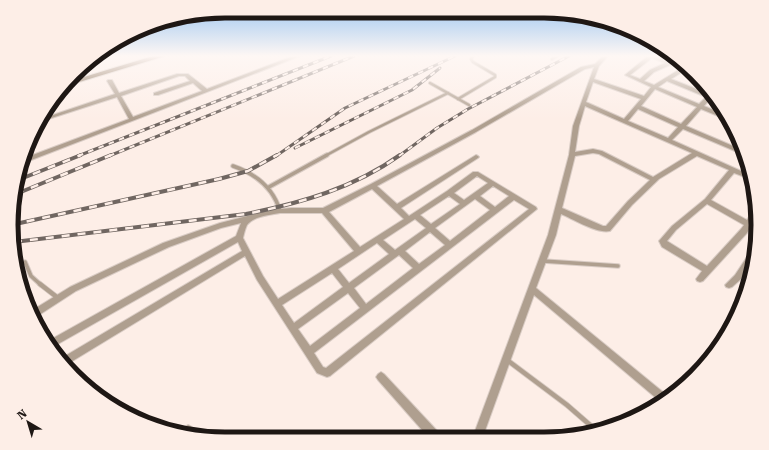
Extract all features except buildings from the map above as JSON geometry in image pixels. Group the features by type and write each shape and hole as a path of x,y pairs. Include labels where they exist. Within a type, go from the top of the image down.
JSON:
{"street":[{"path":"48,119 173,77"},
{"path":"189,77 206,91"},
{"path":"29,159 243,77"},
{"path":"55,342 239,238 245,223 257,216 263,213 280,211 324,211 474,132 568,77"},
{"path":"479,432 543,261 559,210 572,155 576,126 593,77"},
{"path":"633,77 719,114"},
{"path":"640,81 645,77"},
{"path":"625,121 654,87 669,77"},
{"path":"666,79 704,94"},
{"path":"592,80 645,98"},
{"path":"110,81 117,96 132,120"},
{"path":"156,94 194,81"},
{"path":"669,140 707,98"},
{"path":"584,103 745,175"},
{"path":"638,107 737,150"},
{"path":"572,155 600,152 654,180"},
{"path":"559,210 602,229 608,229 630,203 654,180 698,153"},
{"path":"396,208 476,157"},
{"path":"708,271 665,245 663,242 674,228 707,201 733,170"},
{"path":"239,238 260,278 320,370 324,372 330,371 534,209 476,174 278,304"},
{"path":"293,328 493,183"},
{"path":"373,186 408,219"},
{"path":"449,193 465,204"},
{"path":"475,196 495,210"},
{"path":"309,352 514,196"},
{"path":"707,201 748,224"},
{"path":"324,211 359,251"},
{"path":"415,215 450,244"},
{"path":"37,312 58,298 166,245 220,226 257,216"},
{"path":"700,279 744,231 751,219"},
{"path":"377,239 419,269"},
{"path":"68,359 246,252"},
{"path":"729,285 738,277 747,263"},
{"path":"332,268 366,309"},
{"path":"532,289 661,396"},
{"path":"382,377 432,432"}],"lane":[{"path":"458,99 493,77"},
{"path":"430,83 469,105"},
{"path":"269,187 369,132 448,93"},
{"path":"233,166 248,171 269,187 280,211"},
{"path":"543,261 618,266"},
{"path":"25,262 31,276 58,298"},
{"path":"506,359 567,405 592,426"}],"railway":[{"path":"78,156 278,77"},
{"path":"109,156 303,77"},
{"path":"276,156 345,108 411,77"},
{"path":"295,148 412,90 429,77"},
{"path":"399,156 437,128 468,109 529,77"},
{"path":"24,178 81,155"},
{"path":"21,192 111,155"},
{"path":"18,223 219,179 248,171 277,155"},
{"path":"18,241 246,214 267,210 326,193 346,185 364,177 400,155"}]}
